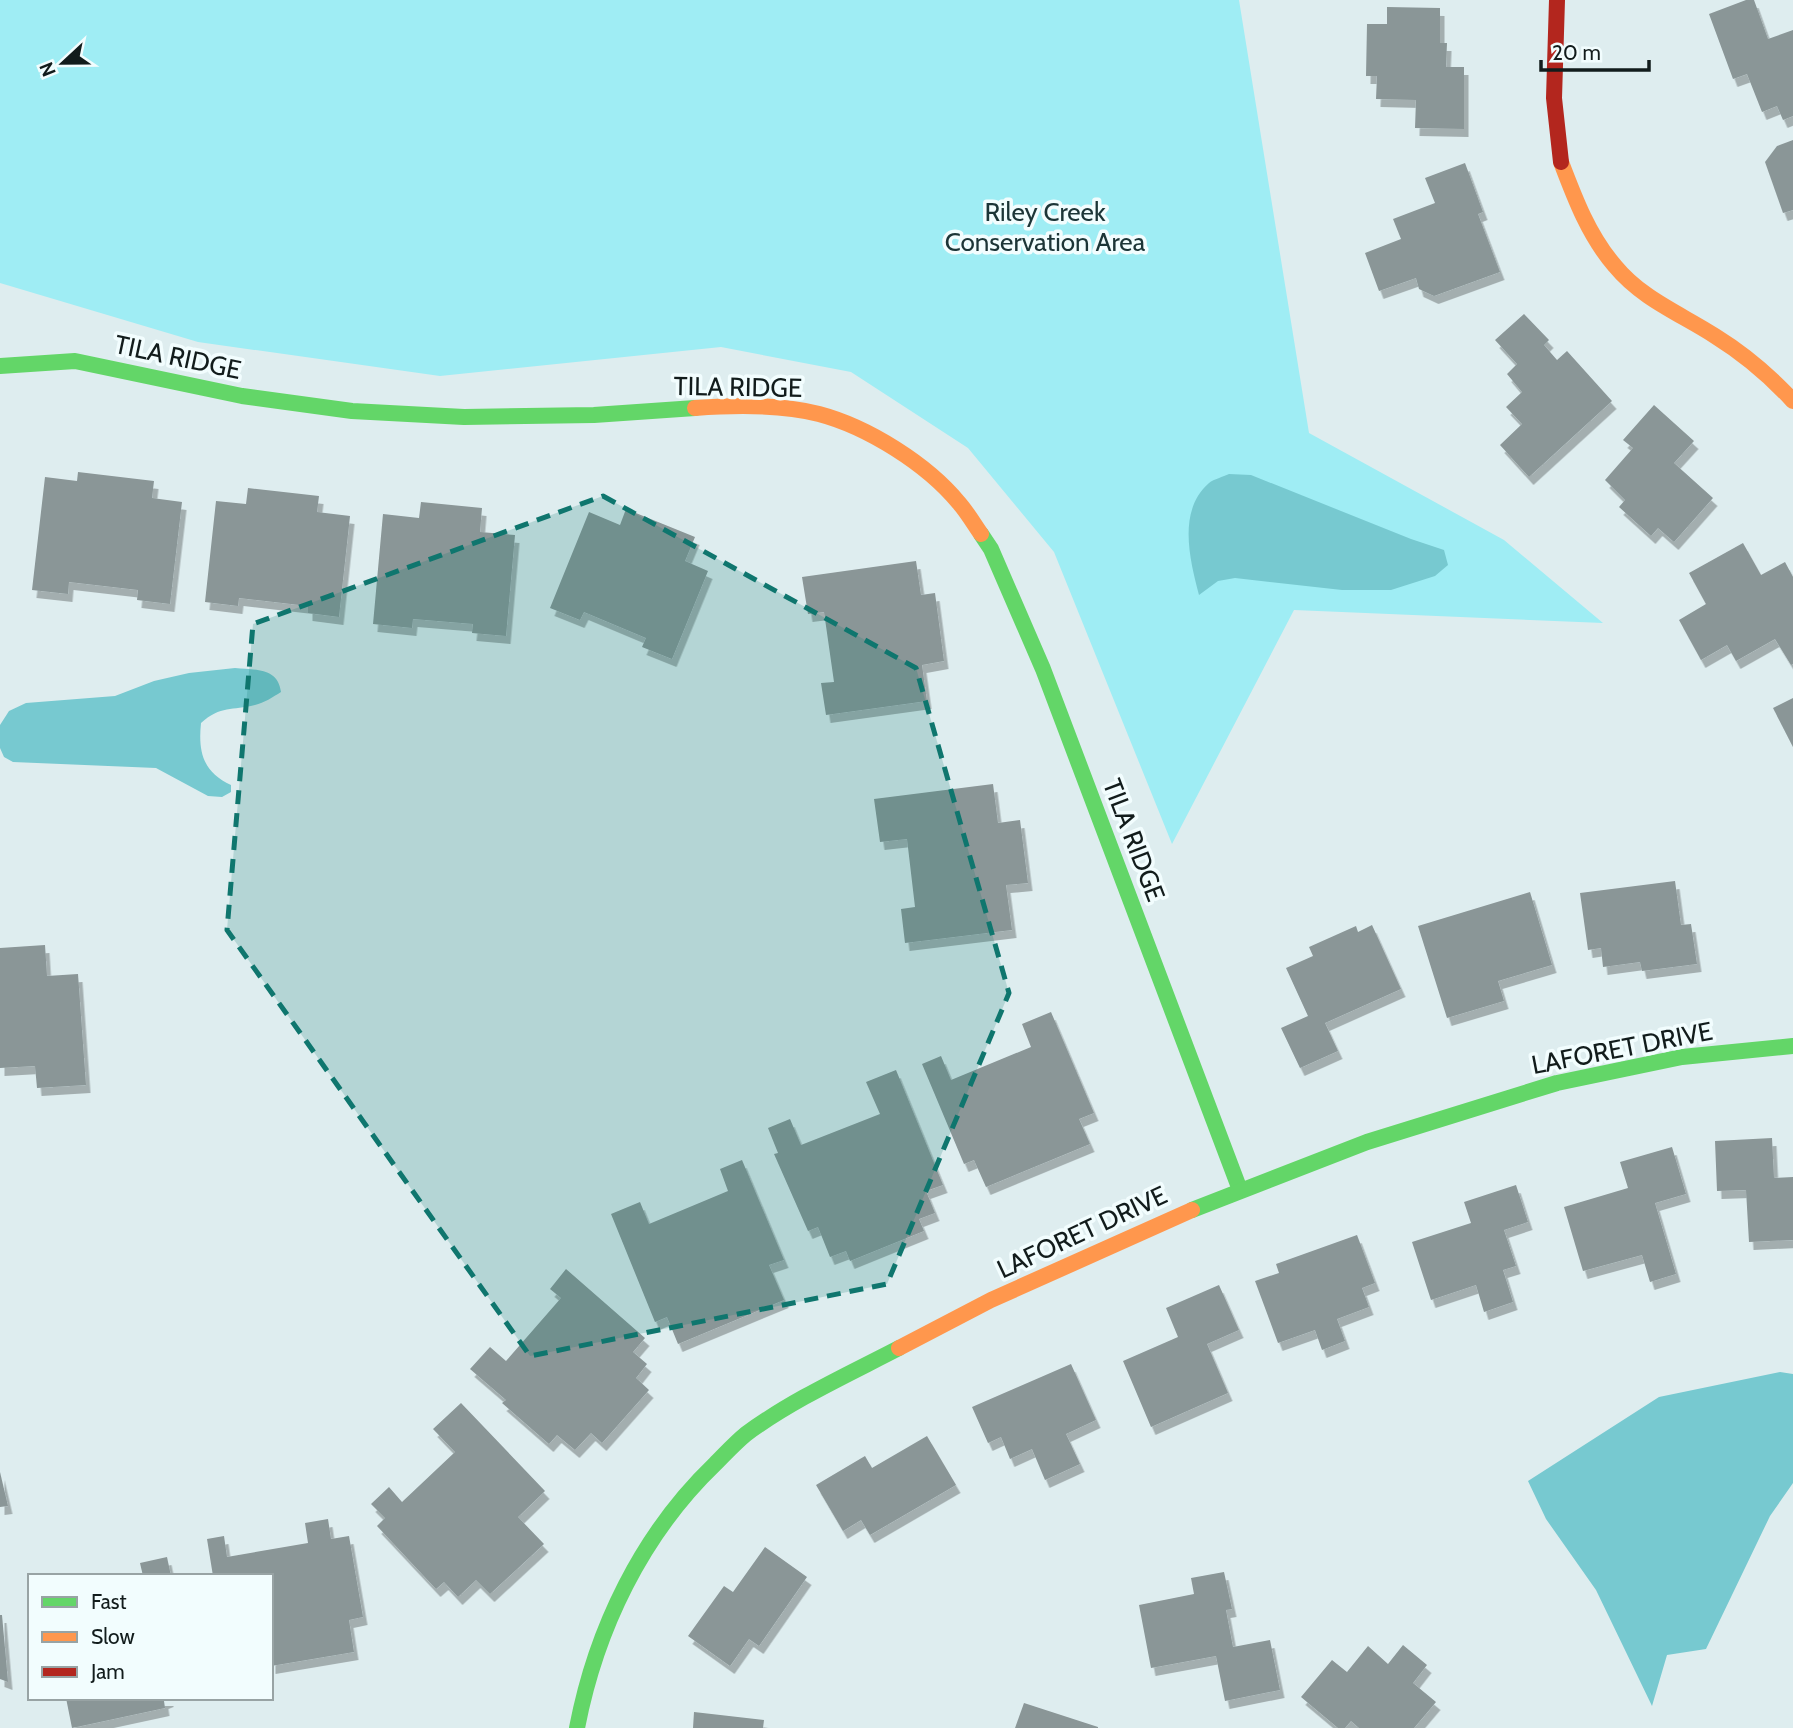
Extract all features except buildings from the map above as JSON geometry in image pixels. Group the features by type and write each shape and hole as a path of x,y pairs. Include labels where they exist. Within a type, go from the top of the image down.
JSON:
{"street":[{"path":"1557,0 1553,97 1559,157 1580,214 1615,267 1658,304 1716,336 1749,360 1771,377 1793,401"},
{"name":"TILA RIDGE","path":"0,366 75,361 242,396 352,411 464,417 594,415 721,406 777,407 820,414 876,436 922,468 959,502 991,549 1043,669 1240,1190"},
{"name":"LAFORET DRIVE","path":"577,1728 584,1692 606,1626 642,1555 688,1490 746,1435 807,1396 991,1300 1173,1216 1367,1142 1556,1083 1682,1056 1793,1046"}],"highlighted area":[{"path":"603,496 916,668 1009,993 887,1284 530,1356 227,930 253,624"}],"green space":[{"name":"Riley Creek Conservation Area","path":"0,0 1239,0 1309,433 1504,540 1603,623 1294,610 1172,844 1054,552 968,448 851,372 721,347 440,376 198,342 0,283"}],"shaded area":[{"path":"1229,474 1251,475 1444,550 1448,565 1435,576 1391,590 1342,590 1235,578 1218,581 1199,595 1192,567 1189,522 1199,494 1213,480"},
{"path":"235,668 270,674 279,684 281,692 258,704 215,713 201,723 200,743 204,760 214,774 231,785 231,792 222,797 208,796 156,768 13,762 4,757 0,748 0,725 9,711 26,703 115,696 154,681 189,673"},
{"path":"1780,1372 1793,1374 1793,1483 1770,1516 1706,1649 1667,1655 1652,1706 1596,1590 1546,1519 1528,1481 1659,1397"}],"traffic: fast":[{"path":"0,366 75,361 242,396 352,411 464,417 594,415 695,408"},
{"path":"981,534 991,549 1043,669 1240,1190"},
{"path":"1192,1210 1367,1142 1557,1083 1682,1057 1793,1046"},
{"path":"577,1728 596,1655 626,1585 644,1552 689,1491 746,1434 820,1388 899,1348"}],"traffic: slow":[{"path":"1561,162 1590,230 1626,278 1650,297 1736,350 1766,374 1793,401"},
{"path":"695,408 789,408 819,414 857,428 895,449 931,474 959,503 981,534"},
{"path":"899,1348 991,1300 1192,1210"}],"traffic: jam":[{"path":"1557,0 1554,98 1561,162"}]}
